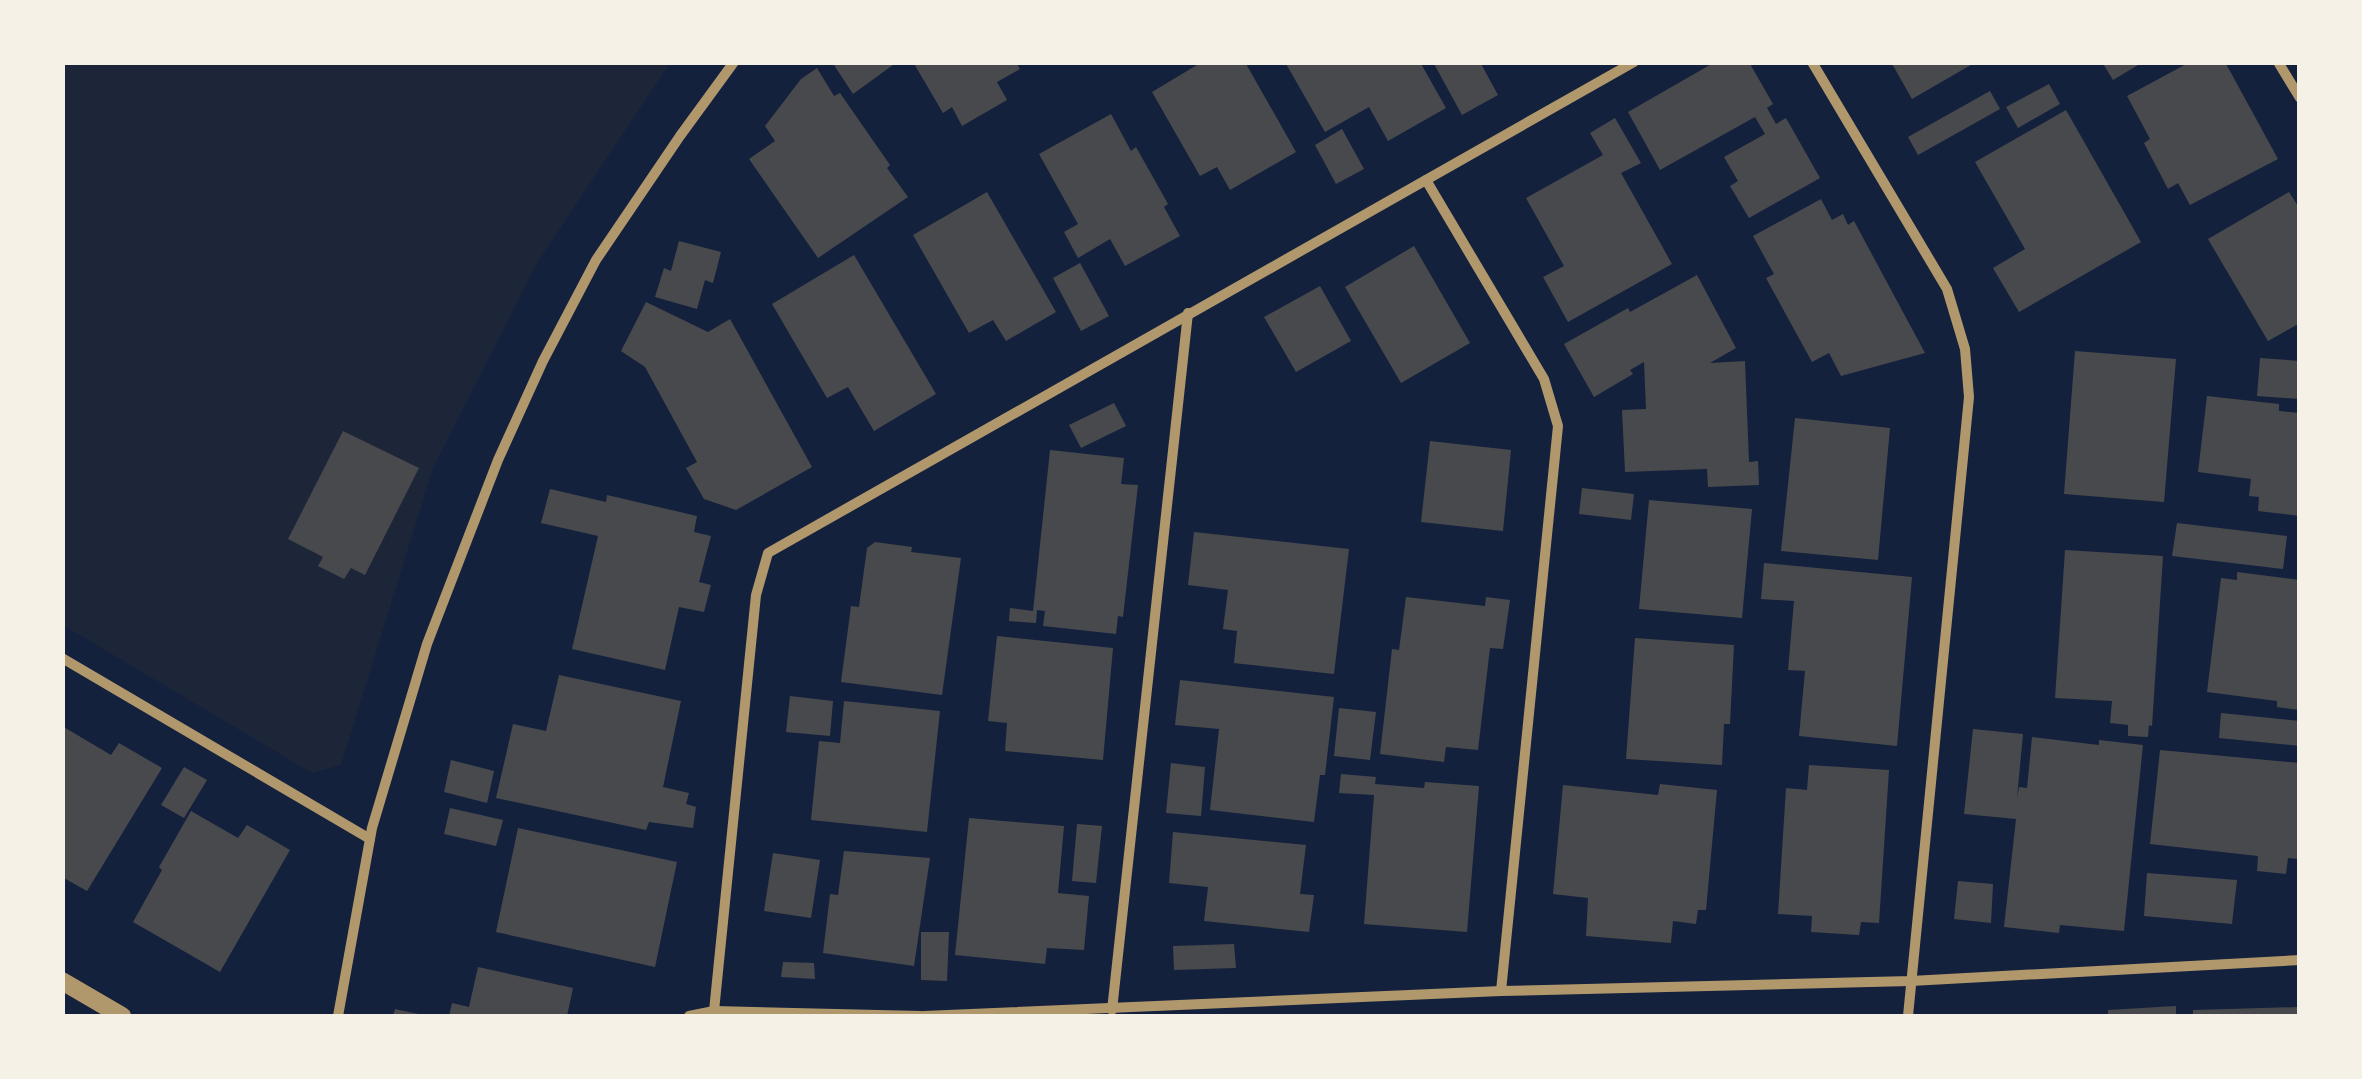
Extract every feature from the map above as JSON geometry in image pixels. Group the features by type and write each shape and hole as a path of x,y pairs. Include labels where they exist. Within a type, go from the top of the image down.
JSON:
{"street":[{"path":"338,1016 370,840 427,644 498,460 543,361 596,260 734,62"},
{"path":"714,1012 756,595 768,553 1634,62"},
{"path":"1812,62 1948,289 1966,349 1969,397 1908,1016"},
{"path":"2278,62 2300,98"},
{"path":"1426,180 1544,379 1558,426 1501,991"},
{"path":"1112,1010 1188,313"},
{"path":"62,658 370,840"},
{"path":"689,1016 714,1012 922,1016 1112,1010 1501,991 1910,981 2300,960"},
{"path":"62,981 122,1016"}],"shaded area":[{"path":"63,63 670,63 537,263 433,468 341,765 312,773 63,625"}],"building":[{"path":"832,62 897,62 853,94"},
{"path":"913,62 1016,62 1020,69 997,82 1007,100 962,126 952,107 943,113"},
{"path":"1202,62 1245,62 1296,152 1230,190 1217,167 1200,176 1152,92"},
{"path":"1285,62 1420,62 1446,108 1388,141 1369,107 1325,132"},
{"path":"1433,62 1480,62 1498,95 1462,115"},
{"path":"1715,62 1749,62 1773,104 1767,108 1776,124 1786,118 1820,178 1749,218 1730,186 1738,181 1724,157 1765,134 1755,117 1660,170 1628,112"},
{"path":"1891,62 1976,62 1912,99"},
{"path":"2102,62 2143,62 2113,80"},
{"path":"2190,62 2225,62 2278,159 2190,205 2178,183 2168,189 2144,143 2150,139 2127,96"},
{"path":"817,68 834,96 840,93 908,197 818,258 749,159 775,141 765,126 801,79"},
{"path":"2049,84 2060,104 2018,128 2006,107"},
{"path":"1990,91 2000,109 1918,155 1908,137"},
{"path":"2066,110 2141,242 2019,312 1993,268 2025,249 1975,162"},
{"path":"1111,114 1131,151 1136,147 1168,204 1164,207 1180,236 1125,266 1110,239 1078,258 1064,232 1078,224 1039,154"},
{"path":"1615,118 1641,163 1621,173 1672,264 1568,322 1543,277 1564,266 1526,198 1603,155 1590,133"},
{"path":"1342,129 1364,169 1336,184 1315,145"},
{"path":"987,192 1056,312 1006,341 993,320 969,333 913,235"},
{"path":"2289,192 2300,209 2300,323 2268,341 2208,239"},
{"path":"1821,199 1832,220 1843,214 1848,225 1854,221 1925,353 1841,376 1829,353 1812,362 1766,278 1774,274 1753,236"},
{"path":"679,241 721,252 713,283 705,280 697,309 655,297 664,268 671,271"},
{"path":"1414,246 1470,343 1401,383 1345,287"},
{"path":"854,255 936,394 874,431 848,387 827,398 772,304"},
{"path":"1080,263 1109,316 1081,331 1053,278"},
{"path":"1697,275 1736,348 1710,363 1745,361 1749,462 1758,461 1759,485 1708,487 1707,469 1625,472 1622,410 1646,409 1644,362 1630,370 1633,374 1594,397 1564,344"},
{"path":"1320,286 1351,341 1296,372 1264,317"},
{"path":"646,302 708,332 730,319 812,467 736,510 704,499 686,468 697,462 645,367 621,351"},
{"path":"2075,351 2176,359 2164,502 2064,494"},
{"path":"2260,358 2300,361 2300,399 2257,396"},
{"path":"2207,396 2279,404 2279,411 2300,413 2300,516 2258,511 2259,497 2249,496 2251,479 2198,472"},
{"path":"1114,403 1126,426 1081,448 1069,425"},
{"path":"1795,418 1890,428 1878,560 1781,551"},
{"path":"343,431 419,468 365,575 351,568 344,579 318,566 323,557 288,539"},
{"path":"1430,441 1511,450 1503,531 1421,522"},
{"path":"1050,450 1124,458 1121,484 1138,485 1123,617 1118,616 1116,634 1043,626 1045,611 1037,610 1036,623 1009,621 1010,608 1033,611"},
{"path":"1582,488 1634,494 1631,520 1579,514"},
{"path":"550,489 606,502 607,495 697,516 694,532 711,536 699,582 711,585 704,612 679,607 665,670 572,649 598,536 541,523"},
{"path":"1649,500 1752,509 1742,618 1639,609"},
{"path":"2177,523 2287,536 2283,569 2172,556"},
{"path":"1194,532 1349,549 1334,674 1234,663 1237,631 1223,629 1228,590 1188,585"},
{"path":"875,542 912,547 911,552 961,558 942,695 841,682 851,606 859,607 867,548"},
{"path":"2065,550 2163,556 2152,726 2149,725 2148,737 2128,736 2128,725 2110,723 2112,701 2055,698"},
{"path":"1764,563 1912,577 1897,746 1799,736 1805,671 1788,670 1794,601 1761,599"},
{"path":"2237,572 2300,580 2300,710 2277,707 2277,701 2207,692 2221,578 2237,580"},
{"path":"1406,597 1485,606 1486,597 1510,600 1503,649 1490,648 1478,750 1446,747 1444,762 1380,754 1392,649 1399,650"},
{"path":"997,636 1113,648 1103,760 1005,751 1007,723 988,721"},
{"path":"1635,638 1734,645 1730,724 1724,724 1722,765 1626,759"},
{"path":"559,675 681,701 663,787 689,793 686,804 696,807 693,828 649,822 646,830 496,798 513,724 546,731"},
{"path":"1180,680 1334,697 1325,775 1320,775 1314,822 1210,810 1219,729 1175,725"},
{"path":"790,696 833,701 830,736 786,732"},
{"path":"844,701 940,711 927,832 811,820 819,741 840,743"},
{"path":"1339,708 1376,712 1370,760 1334,756"},
{"path":"2221,713 2300,721 2300,746 2219,738"},
{"path":"62,726 111,755 119,743 162,768 87,891 62,877"},
{"path":"1973,729 2023,734 2017,798 2019,787 2027,788 2032,737 2099,745 2099,740 2143,745 2124,931 2060,925 2059,933 2004,927 2016,819 1964,814"},
{"path":"2160,750 2300,763 2298,859 2288,858 2286,874 2257,871 2258,856 2150,844"},
{"path":"451,760 494,771 487,803 444,792"},
{"path":"1171,763 1205,767 1201,816 1166,813"},
{"path":"1809,765 1889,770 1879,923 1861,922 1859,935 1811,932 1812,916 1778,914 1786,788 1807,790"},
{"path":"184,767 207,780 184,818 161,805"},
{"path":"1341,774 1376,777 1375,784 1424,788 1425,782 1479,786 1467,932 1364,924 1374,795 1339,793"},
{"path":"1660,784 1717,790 1706,910 1698,910 1696,924 1673,921 1671,943 1586,936 1588,898 1553,894 1563,785 1658,795"},
{"path":"450,808 503,820 496,846 444,834"},
{"path":"191,811 238,838 247,825 290,850 220,972 133,922"},
{"path":"969,818 1064,826 1058,893 1089,896 1084,950 1047,948 1045,964 955,955"},
{"path":"1077,824 1102,826 1096,883 1072,881"},
{"path":"518,828 677,862 655,967 496,932"},
{"path":"1173,832 1306,845 1300,894 1314,895 1309,932 1204,921 1208,887 1169,883"},
{"path":"844,851 930,858 914,966 823,953 830,894 838,895"},
{"path":"773,853 820,860 811,918 764,911"},
{"path":"2147,873 2237,880 2232,924 2144,916"},
{"path":"1958,881 1993,884 1991,923 1954,919"},
{"path":"921,932 949,932 947,981 921,980"},
{"path":"1234,944 1236,968 1174,970 1173,946"},
{"path":"783,962 814,963 815,979 781,977"},
{"path":"478,967 573,988 567,1016 449,1016 452,1003 469,1007"},
{"path":"2176,1006 2176,1016 2108,1016 2108,1010"},
{"path":"2300,1007 2300,1016 2193,1016 2193,1010"},
{"path":"395,1009 423,1015 423,1016 393,1016"}]}
